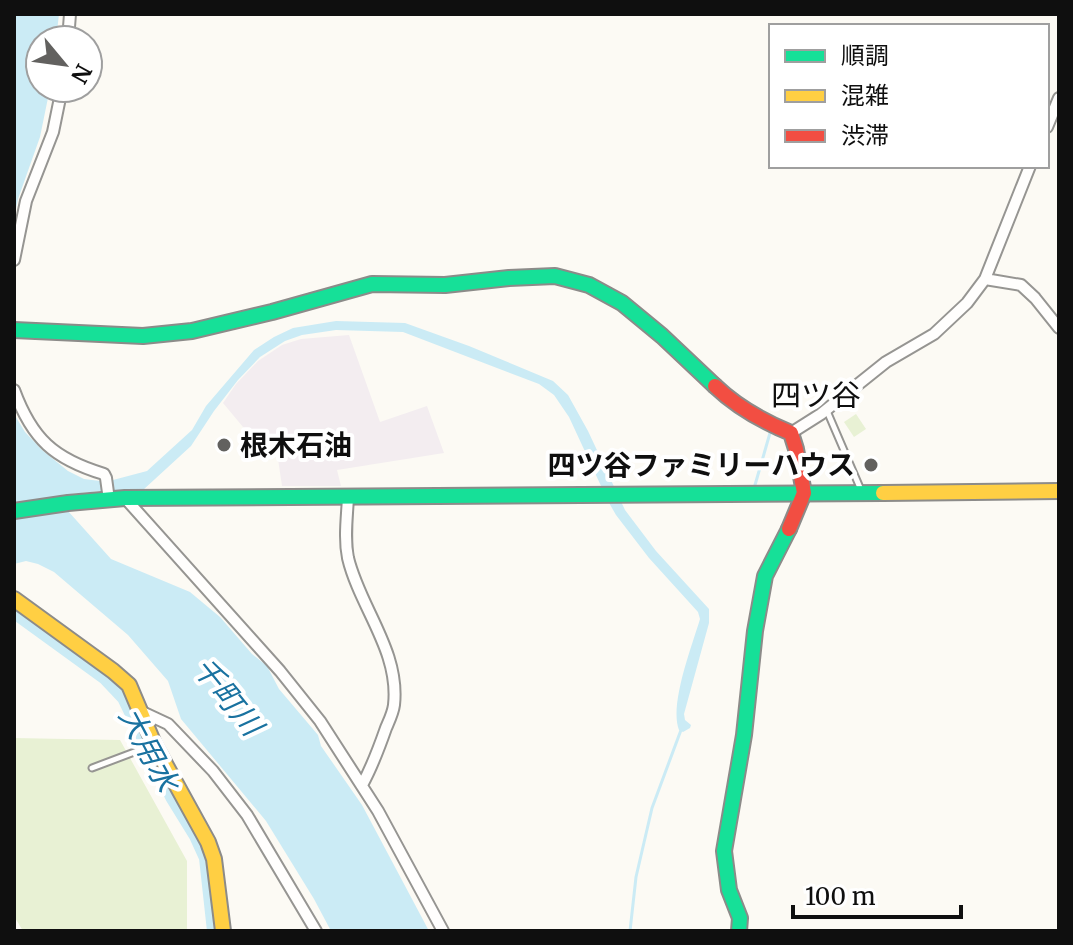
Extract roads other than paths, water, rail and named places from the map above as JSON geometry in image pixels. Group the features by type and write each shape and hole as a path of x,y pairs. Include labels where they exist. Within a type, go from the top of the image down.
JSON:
{"street":[{"path":"1049,122 1059,98"},
{"path":"14,260 26,201 53,132 59,104"},
{"path":"791,433 827,410 886,362 934,334 967,303 985,279 1029,168"},
{"path":"14,330 143,336 192,331 372,284 445,285 555,276 589,285 622,303 723,394 771,425 791,433"},
{"path":"985,279 1021,285 1059,328"},
{"path":"14,390 26,416 48,447 82,468 104,474 114,497 280,671 320,721 362,785 443,931"},
{"path":"739,931 740,918 729,890 724,851 744,735 755,631 765,576 804,493 791,433"},
{"path":"14,511 114,497 1059,491"},
{"path":"348,497 345,542 349,561 385,646 394,685 394,707 374,764 362,785"},
{"path":"14,599 129,685 149,747 208,842 214,859 223,931"},
{"path":"138,710 168,724 213,771 247,815 316,931"}],"lane":[{"path":"827,410 862,493"},
{"path":"92,768 149,747"}],"water":[{"path":"14,14 59,14 58,24 24,24 24,104 47,104 40,137 14,217"},
{"name":"千町川","path":"336,321 405,323 553,381 568,395 625,510 656,551 709,609 709,623 684,714 691,725 683,732 679,730 677,706 700,619 698,612 649,558 616,515 569,417 554,395 539,384 403,332 336,330 285,341 260,357 238,380 191,446 143,490 61,495 68,511 111,559 190,592 220,617 252,654 267,666 279,689 318,735 321,746 362,805 429,931 331,931 266,821 181,719 168,681 128,635 54,572 26,561 14,564 14,414 42,450 68,471 84,479 113,480 147,471 192,430 206,406 254,350 293,328"}],"waterway":[{"path":"755,485 770,433"},
{"name":"大用水","path":"14,613 105,679 123,698 171,797 205,858 213,931"},
{"path":"630,931 636,877 652,808 681,730"}],"place":[{"name":"根木石油","path":"224,445"},
{"name":"四ツ谷ファミリーハウス","path":"871,465"}],"district":[{"name":"四ツ谷","path":"816,395"}]}
